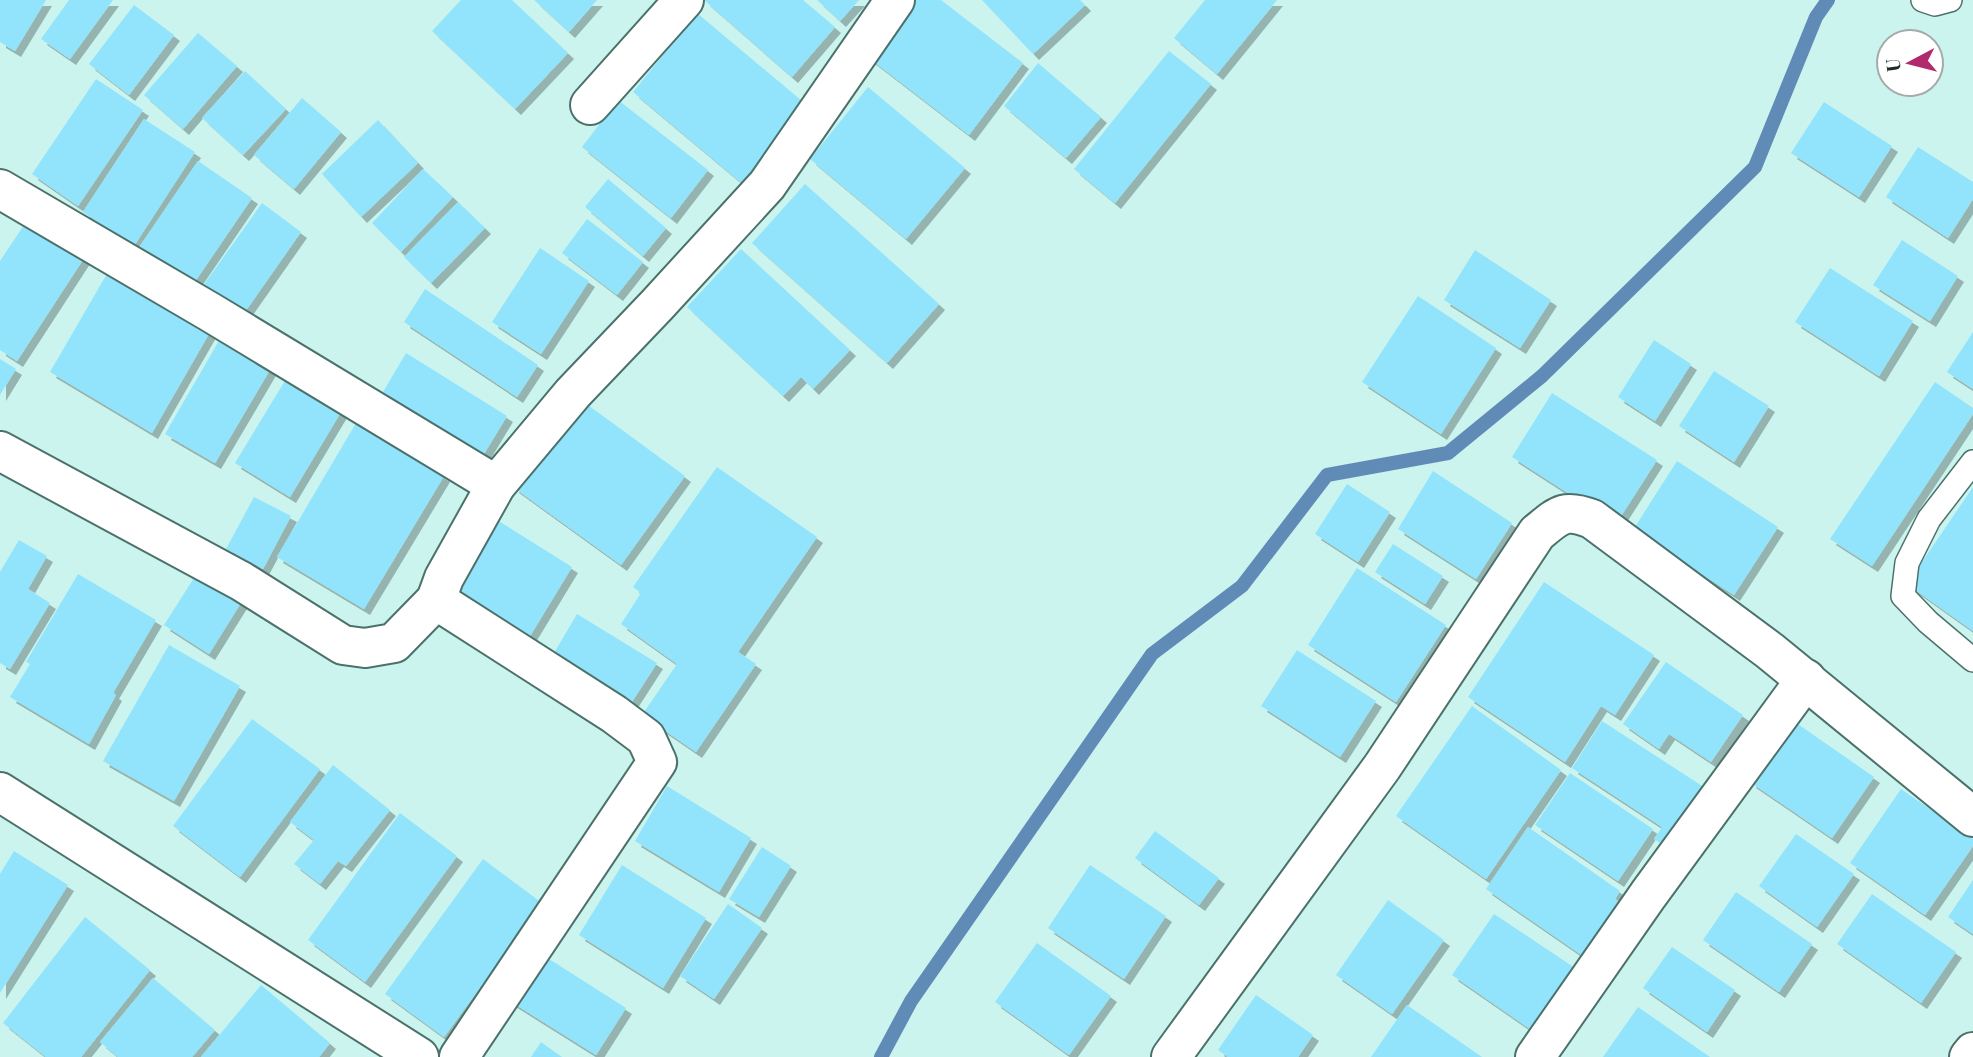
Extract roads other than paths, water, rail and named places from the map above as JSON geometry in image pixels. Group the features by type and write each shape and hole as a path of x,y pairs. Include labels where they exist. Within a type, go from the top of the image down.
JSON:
{"street":[{"path":"590,105 684,0"},
{"path":"0,451 242,581 343,645 365,648 394,643 436,600 444,578 496,485 573,393 767,185 895,0"},
{"path":"0,189 496,485"},
{"path":"1171,1057 1382,767 1537,533 1559,515 1578,513 1592,519 1807,680 1973,817"},
{"path":"436,600 646,738 657,762 459,1057"},
{"path":"1535,1057 1648,895 1807,680"},
{"path":"0,792 419,1057"},
{"path":"1969,1057 1973,1052"}],"lane":[{"path":"1923,0 1935,4 1950,0"},
{"path":"1973,462 1929,519 1908,563 1903,596 1928,622 1973,660"}],"waterway":[{"path":"881,1057 911,1001 1152,654 1242,586 1327,475 1448,453 1542,376 1755,167 1816,17 1828,0"}]}
